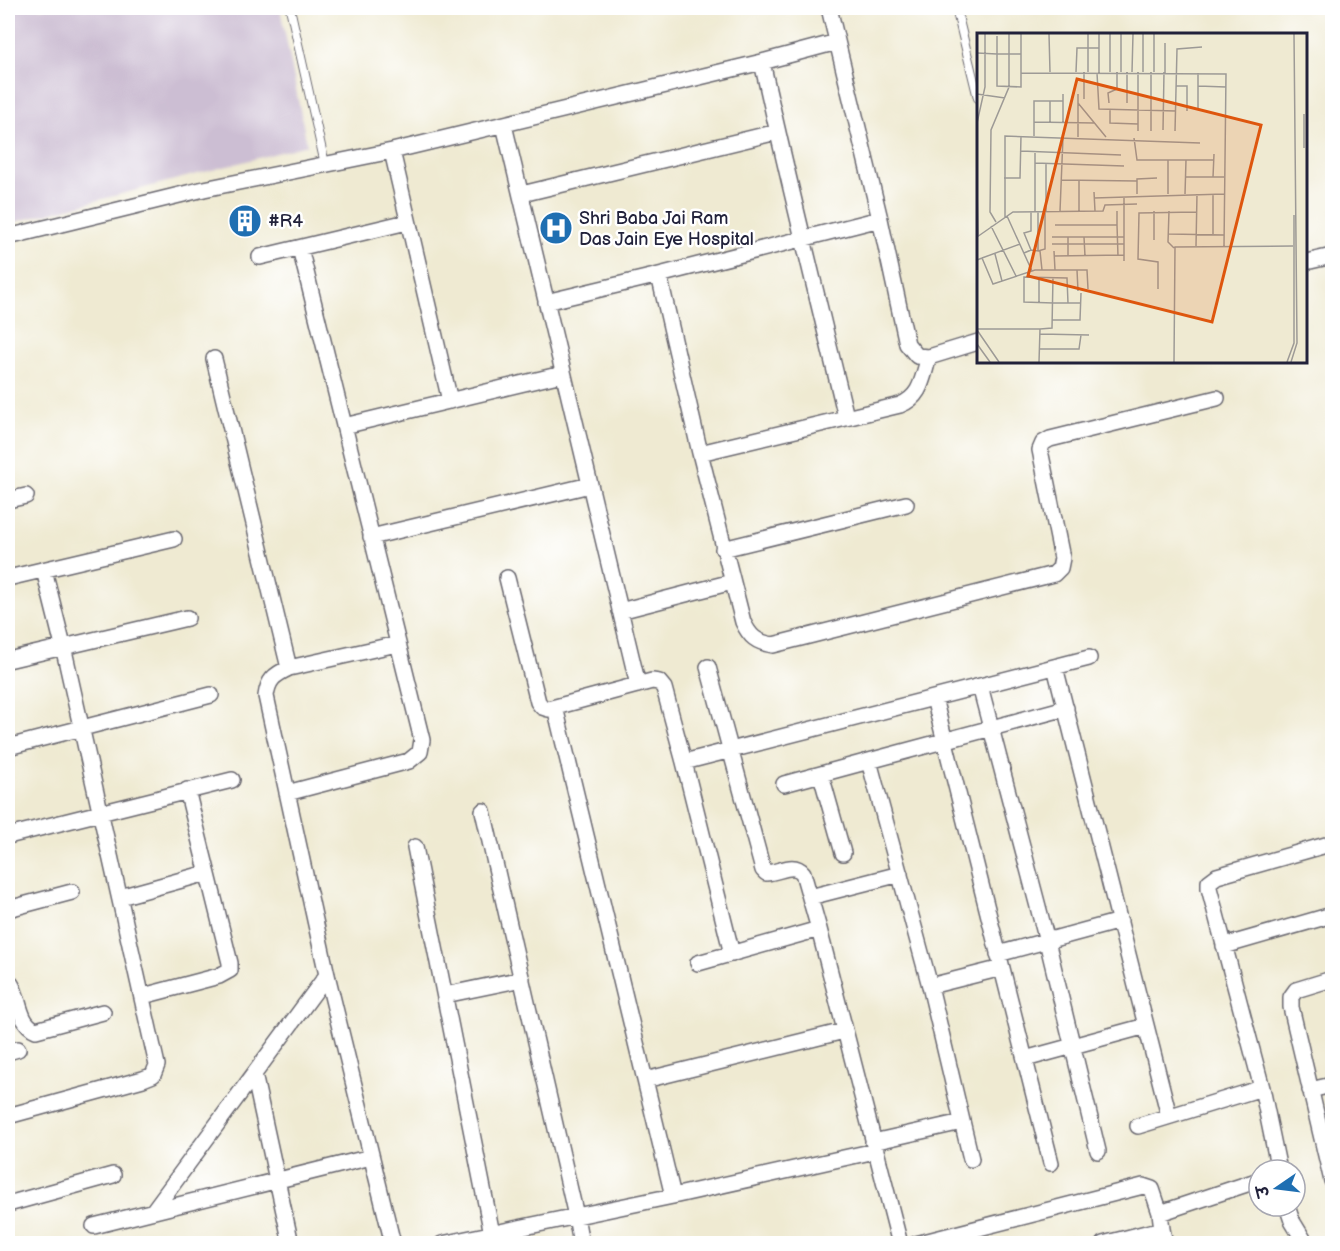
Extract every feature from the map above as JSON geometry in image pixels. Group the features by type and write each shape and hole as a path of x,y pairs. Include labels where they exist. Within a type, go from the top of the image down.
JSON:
{"street":[{"path":"829,8 880,219 907,344 917,356 929,357 977,342"},
{"path":"8,237 192,192 392,151 837,42"},
{"path":"762,62 846,417"},
{"path":"504,124 638,686"},
{"path":"522,194 777,132"},
{"path":"392,151 450,401"},
{"path":"546,302 880,219"},
{"path":"260,257 407,222"},
{"path":"287,793 409,761 420,752 422,740 300,248"},
{"path":"1307,262 1332,256"},
{"path":"659,275 723,549 743,622 749,635 759,643 773,645 1054,574 1060,568 1062,558 1040,450 1043,443 1050,439 1217,398"},
{"path":"700,453 911,401 918,392 929,357"},
{"path":"214,359 289,668"},
{"path":"344,426 562,374"},
{"path":"371,537 590,485"},
{"path":"8,500 26,496"},
{"path":"723,549 906,504"},
{"path":"8,578 174,539"},
{"path":"8,1116 153,1075 157,1065 44,570"},
{"path":"507,578 538,702 542,707 548,709 652,681 659,682 664,688 732,954"},
{"path":"620,611 732,582"},
{"path":"8,660 187,618"},
{"path":"393,1244 327,975 266,696 268,684 274,675 289,668 397,644"},
{"path":"684,762 1089,658"},
{"path":"708,667 763,870 770,873 793,867 800,868 803,873 874,1147 896,1243"},
{"path":"1055,667 1169,1116"},
{"path":"980,686 1047,941 1098,1151"},
{"path":"8,747 211,695"},
{"path":"934,698 1051,1163"},
{"path":"555,707 673,1196"},
{"path":"784,784 1066,708"},
{"path":"869,761 930,986 971,1159"},
{"path":"821,775 843,853"},
{"path":"8,836 232,780"},
{"path":"143,996 219,976 230,970 187,790"},
{"path":"483,811 576,1216 580,1244"},
{"path":"1277,1158 1262,1088 1209,882 1211,878 1326,845"},
{"path":"415,847 493,1238"},
{"path":"120,897 207,873"},
{"path":"810,897 900,874"},
{"path":"8,909 72,892"},
{"path":"1224,946 1332,915"},
{"path":"930,986 1047,941 1120,921"},
{"path":"698,963 819,929"},
{"path":"153,1211 327,975"},
{"path":"445,995 522,979"},
{"path":"1332,980 1296,990 1291,997 1291,1007 1332,1179"},
{"path":"8,984 11,984 16,991 24,1021 29,1028 36,1030 103,1012"},
{"path":"1025,1059 1146,1026"},
{"path":"645,1080 844,1031"},
{"path":"254,1074 291,1244"},
{"path":"1310,1090 1332,1085"},
{"path":"1138,1126 1262,1088"},
{"path":"442,1244 493,1238 576,1216 673,1196 874,1147 962,1122"},
{"path":"94,1226 372,1157"},
{"path":"8,1204 113,1175"},
{"path":"1160,1213 1247,1184"},
{"path":"916,1244 1143,1186 1152,1189 1160,1213 1164,1236 1103,1244"},
{"path":"1291,1218 1298,1240"}],"lane":[{"path":"290,8 325,164"},
{"path":"956,8 977,94"}],"shaded area":[{"path":"8,8 280,8 307,145 8,224"}],"place":[{"name":"#R4","path":"245,221"},
{"name":"Shri Baba Jai Ram Das Jain Eye Hospital","path":"556,228"}]}
